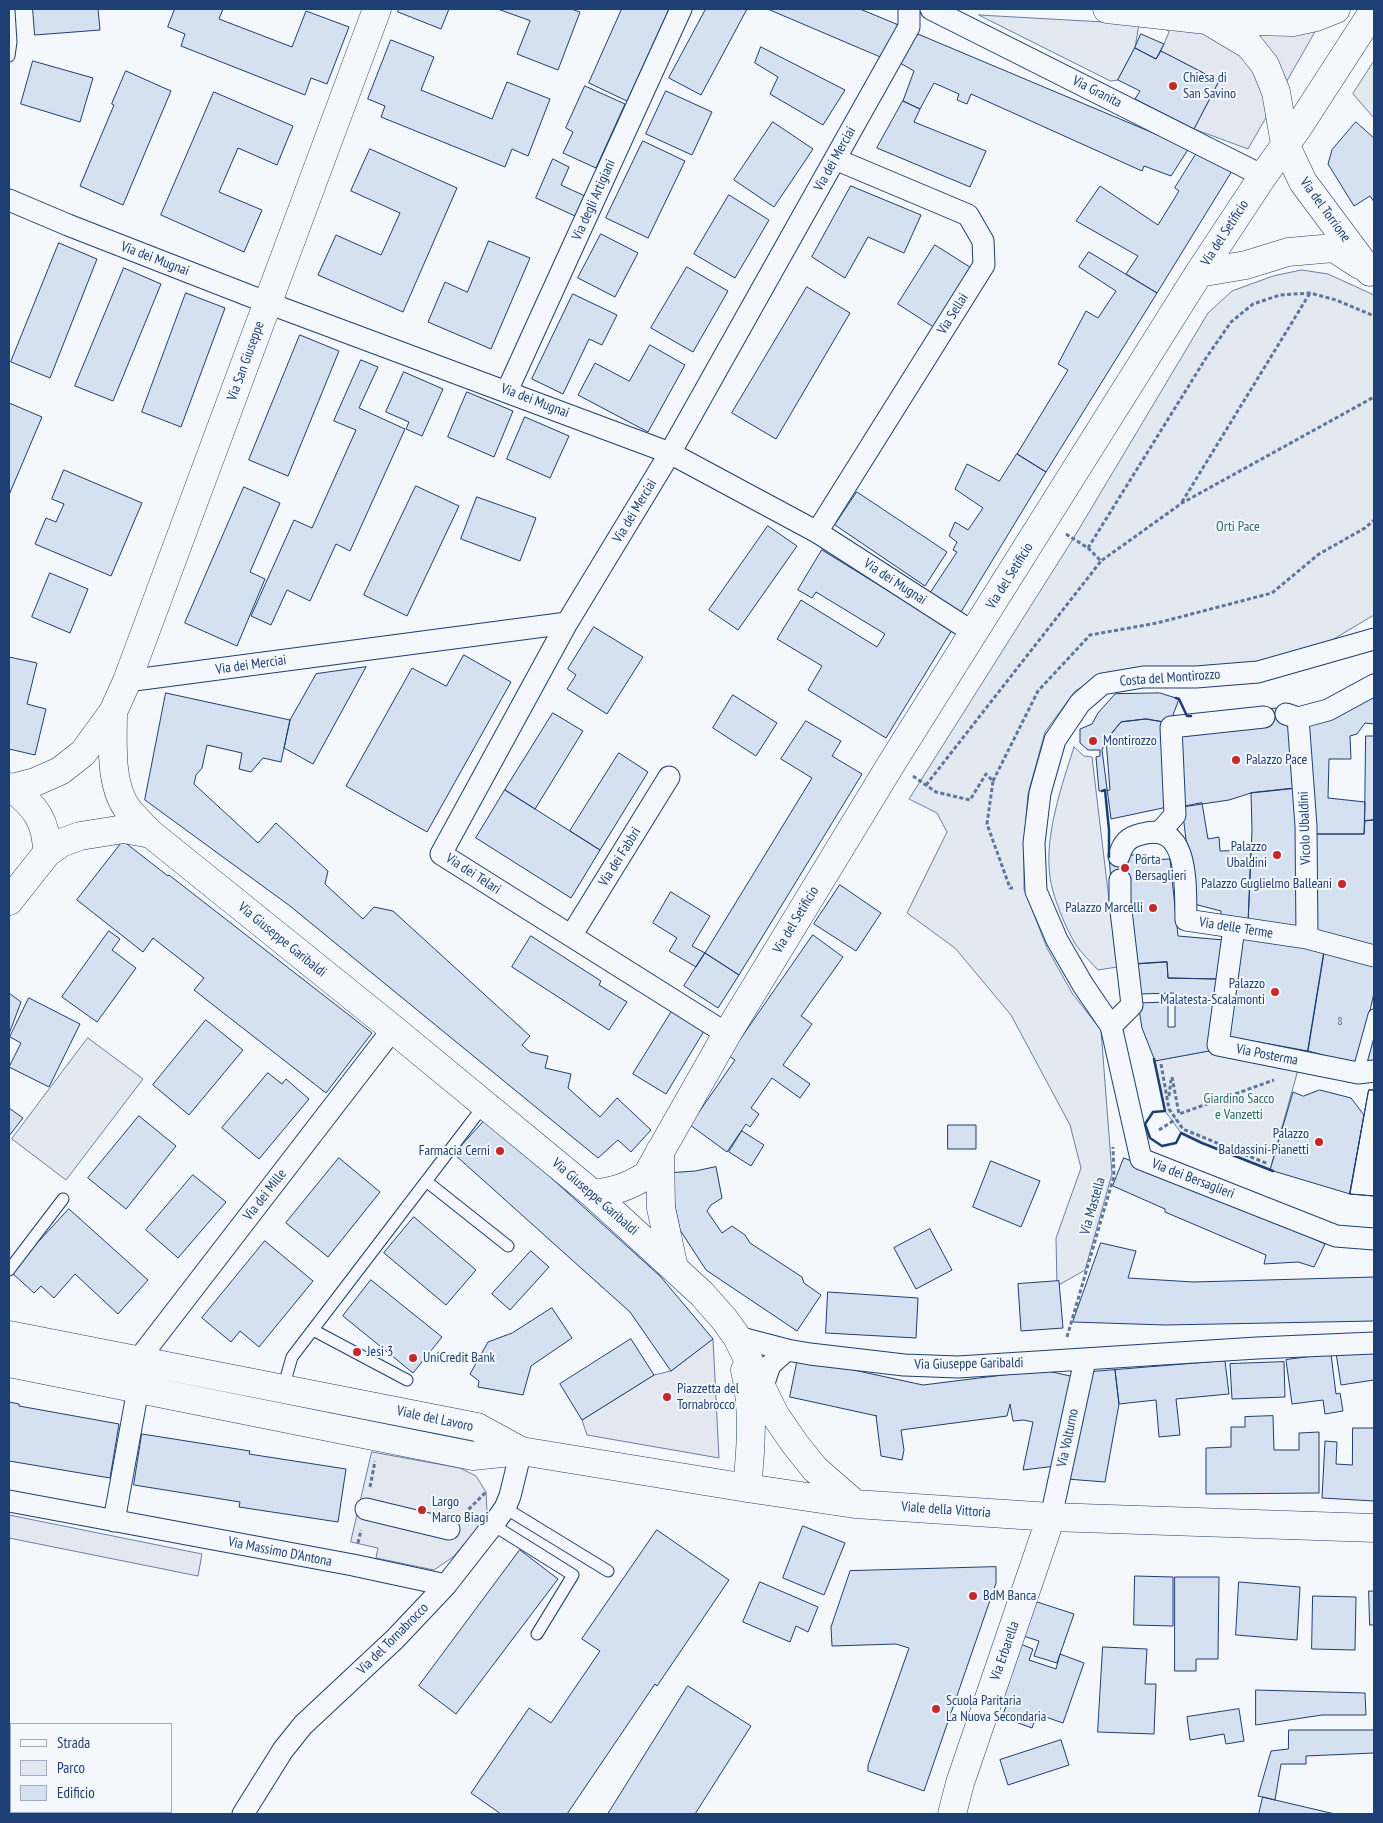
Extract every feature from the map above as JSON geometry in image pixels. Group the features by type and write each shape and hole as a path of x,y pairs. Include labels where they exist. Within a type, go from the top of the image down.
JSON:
{"main road":[{"name":"Via San Giuseppe","path":"113,712 127,681 377,9"},
{"path":"1107,9 1207,20 1293,22 1316,17 1336,9"},
{"name":"Via del Setificio","path":"593,1194 617,1191 634,1184 647,1175 727,1034 893,761 1044,519 1199,273 1263,176 1299,126 1374,10"},
{"name":"Via del Torrione","path":"1207,20 1249,45 1265,65 1276,92 1285,144 1303,182 1372,273"},
{"name":"Via del Torrione","path":"1199,273 1246,265 1288,252 1334,248 1372,273"},
{"path":"11,788 35,782 60,771 83,753 113,712"},
{"name":"Via Giuseppe Garibaldi","path":"113,712 114,769 120,794 128,810 151,834 393,1029 593,1194 702,1294 737,1337"},
{"path":"11,788 29,801 39,816 47,835 47,853"},
{"path":"9,901 47,853 62,844 89,835 124,829 151,834"},
{"path":"660,1151 661,1208 674,1268"},
{"name":"Viale del Lavoro","path":"9,1335 477,1427 521,1450"},
{"path":"737,1337 762,1390 795,1444 815,1469 855,1504"},
{"path":"737,1337 747,1376 750,1411 751,1446 747,1488"},
{"name":"Viale del Lavoro","path":"9,1364 473,1456 521,1450"},
{"name":"Viale della Vittoria","path":"521,1450 855,1504 1051,1517 1374,1528"},
{"name":"Via Erbarella","path":"952,1814 960,1783 1051,1517"}],"street":[{"name":"Via degli Artigiani","path":"507,391 682,9"},
{"name":"Via dei Merciai","path":"127,681 567,623 670,452 909,27 909,9"},
{"name":"Via Granita","path":"931,9 1263,176"},
{"name":"Via Sellai","path":"817,532 984,265 983,241 968,215 835,159"},
{"name":"Via dei Mugnai","path":"9,200 268,303 670,452 817,532 974,632"},
{"name":"Via dei Telari","path":"567,623 441,854 727,1034"},
{"name":"Costa del Montirozzo","path":"1111,1026 1083,985 1057,940 1036,891 1034,843 1040,794 1056,740 1080,703 1102,684 1143,677 1196,678 1258,672 1374,639"},
{"name":"Vicolo Ubaldini","path":"1307,938 1306,826 1292,716 1328,710 1374,686"},
{"path":"1119,856 1122,845 1134,836 1147,832 1160,832 1175,815 1171,727 1264,717"},
{"name":"Via dei Fabbri","path":"571,936 669,777"},
{"name":"Via delle Terme","path":"1160,832 1175,842 1183,860 1186,920 1307,938 1374,956"},
{"path":"1111,1026 1132,1005 1120,902 1120,880"},
{"name":"Via Posterma","path":"1234,928 1218,1045 1297,1061 1366,1072"},
{"name":"Via dei Bersaglieri","path":"1111,1026 1141,1159 1336,1236 1374,1239"},
{"name":"Via dei Mille","path":"138,1360 393,1029"},
{"name":"Via Giuseppe Garibaldi","path":"737,1337 787,1350 904,1365 940,1367 1060,1362 1257,1348 1374,1343"},
{"path":"762,1390 770,1365 787,1350"},
{"name":"Via Volturno","path":"1051,1517 1085,1360"},
{"path":"114,1520 138,1389"},
{"name":"Via del Tornabrocco","path":"243,1814 284,1750 303,1725 395,1639 446,1585 499,1516 510,1496 521,1450"},
{"name":"Via Massimo D'Antona","path":"9,1501 446,1585"},
{"path":"366,1509 449,1529"}],"lane":[{"path":"9,11 11,42 9,56"},
{"path":"1366,1072 1374,1016"},
{"path":"283,1388 292,1357 485,1104"},
{"path":"426,1182 508,1246"},
{"path":"9,1270 63,1200"},
{"path":"313,1330 407,1380"},
{"path":"499,1516 608,1571"},
{"path":"499,1516 573,1575 537,1634"}],"path":[{"path":"1088,548 1206,358 1231,322 1253,304 1280,295 1310,293 1336,300 1374,316"},
{"path":"1182,503 1310,293"},
{"path":"926,785 1101,560 1182,503 1374,397"},
{"path":"1044,519 1088,548 1101,560"},
{"path":"1036,891 1010,888 987,824 993,781 1038,691 1090,635 1157,623 1272,593 1319,554 1364,528 1374,520"},
{"path":"936,792 970,800 986,774 993,781"},
{"path":"1168,1100 1172,1077 1180,1114 1293,1074 1297,1061"},
{"path":"1161,1064 1169,1109 1183,1129 1268,1164"},
{"path":"1159,1130 1176,1119"},
{"name":"Via Mastella","path":"1060,1362 1114,1176 1113,1146"},
{"path":"449,1529 486,1492"}],"green space":[{"path":"979,15 1139,24 1135,48 1118,80 1111,81"},
{"path":"1374,61 1374,118 1353,94"},
{"name":"Orti Pace","path":"1302,270 1328,274 1374,295 1374,615 1332,640 1262,662 1101,675 1075,691 1045,732 1028,794 1024,841 1024,889 1047,948 1072,993 1101,1030 1112,1174 1085,1270 1057,1286 1056,1238 1081,1168 1070,1125 1011,1015 955,948 907,913 947,832 937,813 909,799 1073,539 1208,313 1232,291 1273,276"},
{"path":"1074,747 1084,756 1092,757 1117,967 1098,970 1081,952 1072,938 1056,902 1050,877 1050,845 1055,811"},
{"path":"88,1038 143,1079 66,1180 12,1139"},
{"name":"Giardino Sacco e Vanzetti","path":"1209,1051 1298,1070 1270,1170 1181,1133 1165,1111 1155,1061"}],"shaded area":[{"path":"1137,9 1328,9 1248,149 1194,129 1219,81 1161,51 1169,32"},
{"name":"Piazzetta del Tornabrocco","path":"713,1339 719,1458 587,1435 582,1420 654,1375 671,1371"},
{"name":"Largo Marco Biagi","path":"372,1452 460,1468 476,1476 486,1492 487,1512 474,1533 453,1557 434,1570 376,1558 378,1548 351,1542"},
{"path":"9,1515 202,1554 198,1576 9,1538"}],"building":[{"path":"33,9 98,9 100,30 35,35"},
{"path":"175,9 223,9 219,19 292,47 306,11 349,27 327,84 311,78 305,95 181,46 185,34 168,27"},
{"path":"399,9 449,9 441,29 398,12"},
{"path":"498,9 571,9 580,12 558,70 517,54 530,21"},
{"path":"622,9 669,9 627,101 589,83"},
{"path":"706,9 747,9 701,95 669,78"},
{"path":"768,9 860,9 901,26 886,59"},
{"path":"913,32 1189,148 1171,176 1144,166 1142,171 971,94 967,104 957,100 959,94 934,83 920,109 903,101 914,71 900,63"},
{"path":"1141,34 1164,44 1156,59 1135,48"},
{"path":"391,40 434,57 421,90 492,119 507,82 550,99 528,156 512,149 505,167 381,117 385,106 368,99"},
{"path":"761,47 845,90 823,125 770,94 778,77 755,63"},
{"name":"Chiesa di San Savino","path":"1135,48 1156,59 1161,51 1219,81 1194,129 1135,99 1140,91 1118,80"},
{"path":"33,61 93,78 80,122 21,104"},
{"path":"126,71 171,91 123,205 80,186"},
{"path":"585,86 625,104 596,168 563,153 573,132 566,128"},
{"path":"666,91 712,112 692,155 646,134"},
{"path":"214,92 293,126 277,165 238,148 219,192 262,210 244,252 161,215"},
{"path":"903,101 920,109 914,122 986,151 970,187 877,148"},
{"path":"773,122 813,149 774,207 734,180"},
{"path":"1356,122 1374,138 1374,202 1370,196 1354,206 1328,164 1332,150"},
{"path":"643,141 685,161 648,238 606,218"},
{"path":"370,149 457,188 403,312 318,275 336,235 381,255 400,213 351,191"},
{"path":"1198,151 1232,171 1157,293 1126,274 1138,256 1076,221 1100,186 1158,225 1179,191 1175,188"},
{"path":"553,159 569,167 561,185 585,196 575,216 536,198"},
{"path":"851,186 921,215 904,253 868,237 845,278 812,257"},
{"path":"729,195 769,220 735,278 694,254"},
{"path":"601,234 638,253 615,297 578,278"},
{"path":"489,241 530,258 491,349 428,322 445,282 467,292"},
{"path":"59,243 97,259 50,378 11,362"},
{"path":"935,245 973,269 935,328 898,304"},
{"path":"1089,252 1157,293 1046,472 1017,454 1068,370 1058,364 1086,311 1098,318 1116,291 1079,267"},
{"path":"687,267 728,291 693,352 651,328"},
{"path":"124,268 161,284 113,401 75,386"},
{"path":"807,287 850,313 776,439 732,413"},
{"path":"186,293 225,308 181,427 142,412"},
{"path":"573,294 617,315 602,345 589,339 563,394 532,379"},
{"path":"300,335 339,351 288,476 249,460"},
{"path":"650,345 685,365 648,432 578,395 595,363 629,381"},
{"path":"361,360 378,367 359,408 405,429 350,551 336,544 310,601 287,590 271,625 251,616 294,520 312,528 356,430 334,421"},
{"path":"404,372 443,389 422,436 406,429 409,422 386,412"},
{"path":"467,392 513,411 494,457 448,437"},
{"path":"9,403 42,417 9,495"},
{"path":"525,417 569,436 550,478 507,459"},
{"path":"1017,454 1046,472 961,612 930,593 957,552 953,550 957,542 949,536 955,522 968,530 983,508 955,489 967,464 999,481"},
{"path":"64,470 142,503 111,576 35,544 46,518 56,522 64,504 52,499"},
{"path":"416,486 459,506 407,616 364,595"},
{"path":"244,487 280,503 250,572 265,579 237,646 185,623"},
{"path":"857,492 947,552 925,586 835,525"},
{"path":"477,497 536,518 520,561 461,539"},
{"path":"768,526 797,546 738,630 709,610"},
{"path":"822,550 952,630 886,738 808,690 822,666 777,639 801,600 877,647 885,634 816,592 812,598 798,590"},
{"path":"50,573 88,589 70,633 32,617"},
{"path":"594,627 643,657 607,714 567,689 576,675 568,669"},
{"path":"464,655 511,682 427,832 346,786 412,668 446,686"},
{"path":"9,657 37,663 27,704 46,709 35,755 9,749"},
{"path":"366,667 313,764 284,748 290,720 316,674"},
{"path":"1374,691 1374,724 1365,723 1357,734 1350,736 1351,759 1329,759 1328,798 1365,802 1364,834 1310,834 1302,724"},
{"path":"166,693 290,720 281,762 263,758 251,772 239,769 242,753 207,745 202,768 196,775 194,784 258,843 276,823 328,871 325,884 363,919 374,907 393,911 530,1036 522,1045 530,1052 548,1056 545,1068 571,1074 568,1088 600,1117 617,1098 651,1130 631,1152 618,1140 598,1158 290,906 145,800"},
{"name":"Montirozzo","path":"1160,693 1179,699 1170,723 1146,719 1121,722 1106,740 1110,790 1099,791 1096,757 1100,756 1100,750 1088,750 1080,743 1080,729 1092,724 1098,713 1115,694"},
{"path":"733,695 777,723 756,756 713,728"},
{"name":"Palazzo Pace","path":"1285,708 1298,788 1251,793 1229,800 1182,807 1177,731 1263,709"},
{"path":"553,713 583,731 535,809 505,790"},
{"path":"1146,719 1170,723 1172,806 1111,819 1102,750 1106,740 1121,722"},
{"path":"806,721 841,741 832,756 862,774 739,975 705,953 812,778 781,759"},
{"path":"1366,736 1374,736 1374,820 1365,821"},
{"path":"619,753 648,772 600,850 570,831"},
{"name":"Palazzo Ubaldini","path":"1298,788 1303,926 1248,924 1252,830 1251,793"},
{"path":"505,790 600,850 571,898 476,838"},
{"path":"1202,803 1208,839 1219,837 1220,851 1251,850 1248,924 1221,923 1221,911 1194,904 1182,807"},
{"name":"Palazzo Guglielmo Balleani","path":"1374,820 1374,952 1311,933 1310,834 1364,834 1365,821"},
{"path":"123,841 372,1033 326,1093 194,990 204,978 153,938 143,952 77,900"},
{"name":"Palazzo Marcelli","path":"1146,855 1146,860 1170,859 1178,936 1224,940 1218,979 1168,978 1167,962 1136,964 1129,879 1111,881 1109,857"},
{"path":"840,885 881,913 856,951 814,924"},
{"path":"671,892 710,916 692,946 705,953 696,967 669,951 677,938 653,923"},
{"path":"109,931 120,939 112,950 136,968 97,1022 62,997"},
{"name":"Palazzo Malatesta-Scalamonti","path":"1241,932 1325,947 1308,1051 1225,1036"},
{"path":"813,935 843,957 801,1016 812,1024 783,1065 810,1084 800,1098 772,1078 751,1108 759,1114 750,1127 746,1124 727,1152 690,1125 735,1060 729,1056"},
{"path":"531,936 601,981 599,985 627,1002 609,1030 512,967"},
{"path":"1325,947 1374,959 1374,993 1358,1064 1308,1051"},
{"path":"705,953 739,975 718,1008 684,986"},
{"path":"1167,962 1168,978 1218,979 1209,1051 1155,1061 1142,1028 1138,1003 1168,1002 1168,1027 1175,1027 1175,993 1138,994 1136,964"},
{"path":"9,993 21,1002 9,1034"},
{"path":"29,998 80,1024 49,1087 9,1067 21,1043 10,1037"},
{"path":"672,1011 704,1031 666,1094 633,1074"},
{"path":"206,1020 243,1050 189,1115 153,1085"},
{"path":"1374,1021 1374,1065 1364,1064"},
{"path":"268,1073 282,1084 286,1079 309,1099 259,1159 222,1128"},
{"name":"Palazzo Baldassini-Pianetti","path":"1320,1090 1351,1098 1364,1115 1350,1194 1270,1170 1293,1092 1303,1096"},
{"path":"1369,1090 1374,1090 1374,1196 1350,1194"},
{"path":"1369,1090 1374,1090 1374,1196 1350,1194"},
{"path":"9,1108 23,1118 9,1136"},
{"path":"139,1116 176,1146 126,1209 88,1178"},
{"path":"486,1119 660,1276 713,1339 671,1371 630,1312 454,1154"},
{"path":"948,1125 976,1125 976,1149 948,1149"},
{"path":"742,1131 764,1145 751,1166 729,1152"},
{"path":"339,1158 380,1192 328,1257 286,1223"},
{"path":"1124,1158 1251,1210 1325,1244 1314,1267 1298,1262 1264,1264 1266,1255 1165,1212 1165,1209 1113,1186"},
{"path":"991,1161 1040,1181 1021,1227 973,1207"},
{"path":"716,1167 722,1198 711,1205 707,1211 722,1233 732,1226 745,1235 750,1243 802,1277 804,1283 821,1295 797,1331 706,1270 680,1230 668,1173"},
{"path":"193,1175 226,1202 178,1258 146,1230"},
{"path":"69,1209 148,1280 118,1314 75,1274 54,1298 41,1286 34,1293 11,1272"},
{"path":"414,1217 476,1270 446,1305 384,1253"},
{"path":"930,1229 952,1270 916,1289 894,1248"},
{"path":"265,1241 313,1281 259,1347 240,1331 231,1342 202,1318"},
{"path":"1101,1243 1136,1251 1128,1278 1194,1282 1374,1277 1374,1321 1165,1325 1073,1322"},
{"path":"531,1251 549,1267 510,1310 492,1294"},
{"path":"371,1280 442,1337 413,1373 343,1316"},
{"path":"1059,1281 1063,1328 1021,1331 1018,1284"},
{"path":"828,1292 918,1298 916,1338 826,1333"},
{"path":"552,1308 572,1338 531,1366 523,1395 478,1387 479,1381 470,1374 488,1342 512,1333"},
{"path":"631,1339 654,1375 582,1420 560,1384"},
{"path":"1374,1350 1374,1380 1341,1385 1336,1353"},
{"path":"1331,1354 1336,1394 1340,1393 1343,1411 1325,1414 1323,1400 1292,1404 1286,1360"},
{"path":"798,1358 923,1385 1043,1370 1075,1377 1056,1466 1023,1470 1033,1422 1024,1420 1013,1421 1010,1404 1007,1416 901,1430 904,1450 902,1460 881,1456 877,1416 790,1397"},
{"path":"1225,1361 1229,1394 1176,1399 1180,1435 1159,1437 1156,1400 1119,1404 1115,1370"},
{"path":"1284,1362 1285,1397 1232,1399 1230,1364"},
{"path":"1115,1370 1119,1404 1105,1482 1067,1479 1091,1372"},
{"path":"9,1402 19,1404 19,1406 119,1424 110,1478 9,1461"},
{"path":"1273,1416 1274,1450 1299,1450 1299,1433 1319,1432 1319,1493 1206,1494 1206,1448 1231,1447 1231,1427 1245,1427 1245,1417"},
{"path":"1353,1428 1374,1428 1374,1501 1322,1498 1325,1441 1337,1442 1336,1464 1352,1465"},
{"path":"142,1434 250,1451 249,1454 346,1469 338,1522 239,1507 240,1502 134,1485"},
{"path":"803,1526 845,1543 824,1595 783,1578"},
{"path":"657,1530 729,1580 657,1686 655,1684 567,1814 501,1814 471,1793 529,1708 551,1723 600,1651 582,1639"},
{"path":"520,1550 558,1579 456,1714 419,1686"},
{"path":"996,1567 996,1583 924,1791 868,1771 868,1765 909,1648 896,1644 832,1646 831,1627 850,1571"},
{"path":"1135,1576 1173,1577 1173,1626 1134,1625"},
{"path":"1175,1577 1219,1577 1218,1659 1196,1659 1196,1671 1175,1671"},
{"path":"760,1582 818,1607 808,1632 796,1626 790,1642 743,1622"},
{"path":"1239,1582 1300,1587 1297,1640 1236,1635"},
{"path":"1369,1591 1374,1591 1374,1625 1370,1625"},
{"path":"1313,1596 1356,1597 1355,1650 1312,1649"},
{"path":"1028,1599 1074,1614 1057,1663 1034,1656 1039,1641 1017,1634"},
{"path":"1018,1643 1033,1649 1029,1660 1056,1669 1060,1654 1084,1663 1063,1723 1037,1714 1032,1728 1002,1717 1007,1704 998,1700"},
{"path":"1103,1647 1147,1649 1145,1684 1156,1684 1154,1734 1098,1732"},
{"path":"688,1686 751,1726 695,1814 608,1814"},
{"path":"1256,1690 1365,1693 1366,1715 1322,1715 1256,1725"},
{"path":"1239,1709 1244,1741 1226,1744 1224,1734 1190,1740 1187,1717"},
{"path":"1289,1730 1374,1730 1374,1753 1306,1756 1306,1764 1281,1764 1275,1800 1258,1796 1271,1751 1288,1749"},
{"path":"1061,1740 1069,1765 1008,1785 1000,1760"},
{"path":"1263,1797 1275,1800 1335,1814 1259,1814"}],"wall":[{"path":"1176,698 1179,699 1187,716 1191,716"},
{"path":"1102,791 1105,790 1109,830 1109,857"},
{"path":"1154,1059 1165,1111 1153,1112 1145,1124 1150,1138 1162,1146 1176,1143 1181,1133 1273,1171"}],"place":[{"name":"Chiesa di San Savino","path":"1173,86"},
{"name":"Montirozzo","path":"1093,741"},
{"name":"Palazzo Pace","path":"1236,760"},
{"name":"Palazzo Ubaldini","path":"1277,855"},
{"name":"Porta Bersaglieri","path":"1125,868"},
{"name":"Palazzo Guglielmo Balleani","path":"1342,884"},
{"name":"Palazzo Marcelli","path":"1153,908"},
{"name":"Palazzo Malatesta-Scalamonti","path":"1275,992"},
{"name":"Palazzo Baldassini-Pianetti","path":"1319,1142"},
{"name":"Farmacia Cerni","path":"500,1151"},
{"name":"Jesi 3","path":"357,1352"},
{"name":"UniCredit Bank","path":"413,1358"},
{"name":"Piazzetta del Tornabrocco","path":"667,1397"},
{"name":"Largo Marco Biagi","path":"422,1510"},
{"name":"BdM Banca","path":"973,1596"},
{"name":"Scuola Paritaria La Nuova Secondaria","path":"936,1709"}]}
